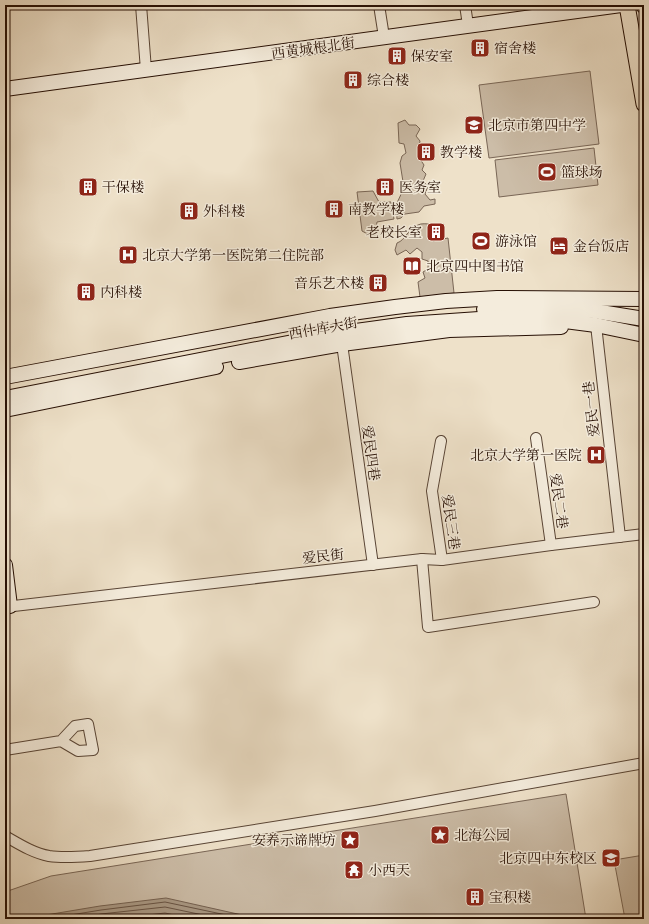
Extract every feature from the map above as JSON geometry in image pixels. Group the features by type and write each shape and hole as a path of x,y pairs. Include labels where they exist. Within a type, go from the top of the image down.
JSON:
{"main road":[{"path":"627,5 644,104"}],"street":[{"path":"141,5 146,70"},
{"path":"379,5 384,37"},
{"path":"465,5 468,25"},
{"name":"西黄城根北街","path":"5,89 621,5"},
{"name":"西什库大街","path":"5,377 330,316 446,300 497,298 644,299"},
{"name":"西什库大街","path":"5,388 332,325 406,315 507,308 541,308 594,310 644,319"},
{"name":"西什库大街","path":"5,398 334,334 407,324 508,318 535,318 596,325 644,336"},
{"name":"西什库大街","path":"5,410 236,363 342,344 449,330 596,325"},
{"name":"爱民一巷","path":"596,325 620,537"},
{"name":"爱民四巷","path":"342,344 373,565"},
{"name":"爱民二巷","path":"536,438 551,545"},
{"name":"爱民三巷","path":"441,441 432,491 442,560"},
{"name":"爱民街","path":"8,606 422,559 442,560 644,534"},
{"path":"422,559 428,627 594,602"},
{"path":"5,565 8,606"},
{"path":"5,750 61,741"},
{"path":"5,836 39,853 49,856 90,856 367,812 644,763"}],"shaded area":[{"path":"590,71 599,144 489,158 479,85"},
{"path":"405,120 409,125 416,125 420,129 416,136 420,141 419,147 422,153 420,159 424,165 422,170 426,174 423,181 428,186 425,194 430,200 435,199 435,204 424,206 419,212 405,214 401,218 397,219 396,205 404,188 400,163 402,156 406,153 404,144 399,143 398,123"},
{"name":"篮球场","path":"594,148 598,185 499,197 495,160"},
{"path":"373,191 379,202 391,202 394,219 377,222 373,237 362,231 357,192"},
{"path":"421,224 431,224 433,241 448,238 454,293 420,297 418,282 425,278 423,272 428,269 428,261 422,259 422,252 417,248 410,254 406,250 397,255 395,250 397,243 403,239 409,231"},
{"name":"北海公园","path":"566,794 586,919 5,919 5,892 51,876"},
{"path":"644,855 644,919 625,919 614,860"}],"water":[{"path":"166,898 260,919 22,919 100,906"}],"place":[{"name":"宿舍楼","path":"480,48"},
{"name":"保安室","path":"397,56"},
{"name":"综合楼","path":"353,80"},
{"name":"北京市第四中学","path":"474,125"},
{"name":"教学楼","path":"426,152"},
{"name":"篮球场","path":"547,172"},
{"name":"干保楼","path":"88,187"},
{"name":"医务室","path":"385,187"},
{"name":"南教学楼","path":"334,209"},
{"name":"外科楼","path":"189,211"},
{"name":"老校长室","path":"436,232"},
{"name":"游泳馆","path":"481,241"},
{"name":"金台饭店","path":"559,246"},
{"name":"北京大学第一医院第二住院部","path":"128,255"},
{"name":"北京四中图书馆","path":"412,266"},
{"name":"音乐艺术楼","path":"378,283"},
{"name":"内科楼","path":"86,292"},
{"name":"北京大学第一医院","path":"596,455"},
{"name":"北海公园","path":"440,835"},
{"name":"安养示谛牌坊","path":"350,840"},
{"name":"北京四中东校区","path":"611,858"},
{"name":"小西天","path":"354,870"},
{"name":"宝积楼","path":"475,897"}]}
